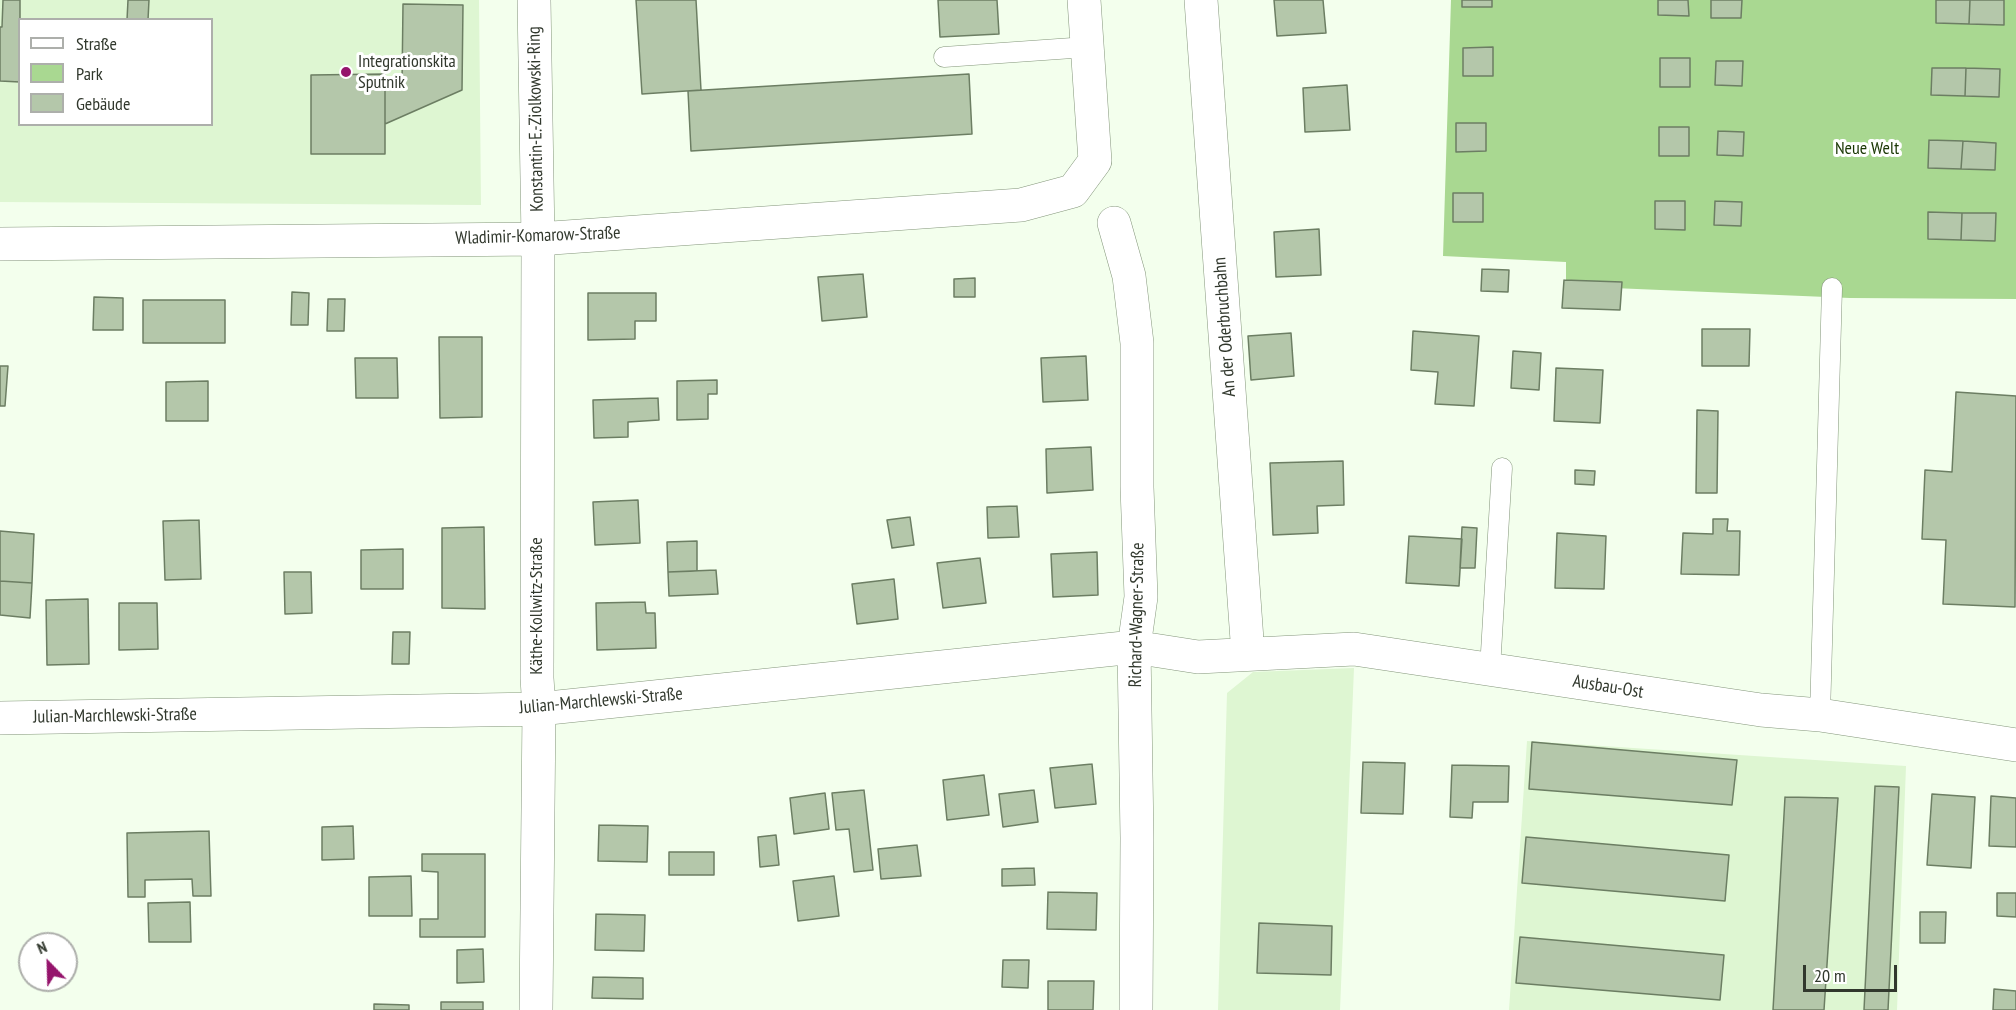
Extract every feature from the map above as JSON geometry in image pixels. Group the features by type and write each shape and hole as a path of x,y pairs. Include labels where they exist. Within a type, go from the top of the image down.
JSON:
{"street":[{"name":"Konstantin-E.-Ziolkowski-Ring","path":"534,0 538,239"},
{"path":"1084,0 1087,47"},
{"name":"An der Oderbruchbahn","path":"1202,0 1248,654"},
{"name":"Wladimir-Komarow-Straße","path":"0,244 538,239 1021,205 1073,191 1095,161 1087,47"},
{"name":"Richard-Wagner-Straße","path":"1114,223 1129,276 1137,343 1137,487 1141,597 1134,647 1137,838 1136,1010"},
{"name":"Käthe-Kollwitz-Straße","path":"536,1010 539,709 537,678 538,239"},
{"name":"Julian-Marchlewski-Straße","path":"0,718 539,709 1134,647 1198,657"},
{"name":"Ausbau-Ost","path":"1198,657 1354,649 1761,710 1820,715 2016,745"}],"lane":[{"path":"944,57 1087,47"},
{"path":"1820,715 1832,288"},
{"path":"1490,669 1502,468"}],"shaded area":[{"name":"Integrationskita Sputnik","path":"0,0 479,0 481,205 0,202"},
{"path":"1354,668 1340,1010 1218,1010 1227,693 1253,672"},
{"path":"1527,741 1906,766 1897,1010 1509,1010"}],"green space":[{"name":"Neue Welt","path":"1451,0 2016,0 2016,299 1850,298 1566,286 1566,262 1443,256"}],"building":[{"path":"3,0 20,0 18,82 0,81 0,27 2,27"},
{"path":"128,0 149,0 148,18 127,18"},
{"path":"636,0 696,0 701,90 642,94"},
{"path":"938,0 997,0 999,34 940,37"},
{"path":"1274,0 1323,0 1326,33 1277,36"},
{"path":"1462,0 1492,0 1492,7 1462,7"},
{"path":"1658,0 1688,0 1689,16 1658,15"},
{"path":"1711,0 1742,0 1741,18 1711,18"},
{"path":"1936,0 1970,0 1969,24 1936,23"},
{"path":"1970,0 2004,0 2004,25 1969,24"},
{"path":"403,4 463,5 462,90 385,124 385,84 402,84"},
{"path":"1493,47 1493,76 1463,76 1463,48"},
{"path":"1660,58 1690,58 1690,87 1660,87"},
{"path":"1716,61 1743,61 1742,86 1715,85"},
{"path":"1932,68 1966,68 1965,96 1931,95"},
{"path":"1966,68 2000,69 1999,97 1965,96"},
{"path":"385,74 385,154 311,154 311,75"},
{"path":"969,74 972,134 691,151 688,91"},
{"path":"1347,85 1350,130 1305,132 1303,88"},
{"path":"1456,123 1486,123 1486,151 1456,152"},
{"path":"1659,127 1689,127 1689,156 1659,156"},
{"path":"1718,131 1744,132 1743,156 1717,155"},
{"path":"1929,140 1963,141 1961,169 1928,168"},
{"path":"1963,141 1996,143 1995,170 1961,169"},
{"path":"1453,193 1483,193 1483,222 1453,222"},
{"path":"1655,201 1685,201 1685,230 1655,229"},
{"path":"1715,201 1742,202 1741,226 1714,225"},
{"path":"1928,212 1962,213 1961,240 1928,239"},
{"path":"1962,213 1996,213 1995,241 1961,240"},
{"path":"1319,229 1321,275 1276,277 1274,232"},
{"path":"1482,269 1509,270 1508,292 1481,291"},
{"path":"863,274 867,317 822,321 818,277"},
{"path":"975,278 975,297 954,297 954,279"},
{"path":"1564,280 1622,282 1620,310 1562,308"},
{"path":"292,292 309,293 308,325 291,325"},
{"path":"588,293 656,293 656,321 635,321 635,339 588,340"},
{"path":"94,297 123,298 123,330 93,330"},
{"path":"328,299 345,299 344,331 327,331"},
{"path":"143,300 225,300 225,343 143,343"},
{"path":"1702,329 1750,329 1749,366 1702,366"},
{"path":"1413,331 1479,336 1474,406 1435,404 1438,372 1411,370"},
{"path":"1291,333 1294,376 1251,380 1248,336"},
{"path":"439,337 482,337 482,417 440,418"},
{"path":"1513,351 1541,353 1539,390 1511,388"},
{"path":"1086,356 1088,400 1043,402 1041,358"},
{"path":"355,358 397,358 398,398 356,398"},
{"path":"0,366 8,366 5,406 0,406"},
{"path":"1556,368 1603,370 1600,423 1554,421"},
{"path":"717,380 717,394 708,394 708,419 677,420 677,381"},
{"path":"208,381 208,421 166,421 166,382"},
{"path":"1956,392 2016,396 2015,607 1943,604 1946,540 1922,539 1925,470 1952,472"},
{"path":"658,398 659,420 628,422 628,437 594,438 593,400"},
{"path":"1697,410 1718,411 1717,493 1696,493"},
{"path":"1091,447 1093,490 1047,493 1046,449"},
{"path":"1343,461 1344,505 1317,506 1318,533 1273,535 1270,463"},
{"path":"1575,470 1595,471 1594,485 1575,484"},
{"path":"638,500 640,543 595,545 593,502"},
{"path":"1017,506 1019,537 988,538 987,507"},
{"path":"910,517 914,545 892,548 887,520"},
{"path":"1713,519 1728,519 1727,531 1740,531 1739,575 1681,574 1683,533 1713,534"},
{"path":"199,520 201,579 165,580 163,521"},
{"path":"484,527 485,609 442,608 442,528"},
{"path":"1462,527 1477,528 1475,568 1460,568"},
{"path":"0,531 34,534 32,583 0,581"},
{"path":"1557,533 1606,536 1604,589 1555,588"},
{"path":"1409,536 1462,539 1459,586 1406,583"},
{"path":"697,541 697,571 668,572 667,542"},
{"path":"403,549 403,589 361,589 361,550"},
{"path":"1097,552 1098,595 1053,597 1051,554"},
{"path":"980,558 986,603 943,608 937,563"},
{"path":"716,570 718,594 669,596 668,572"},
{"path":"284,572 311,572 312,613 285,614"},
{"path":"894,579 898,619 857,624 852,584"},
{"path":"0,581 32,583 30,618 0,615"},
{"path":"88,599 89,664 47,665 46,600"},
{"path":"645,602 646,613 655,613 656,648 597,650 596,603"},
{"path":"119,603 157,603 158,649 119,650"},
{"path":"393,632 410,632 409,664 392,664"},
{"path":"1532,742 1737,760 1732,805 1529,789"},
{"path":"1363,762 1405,763 1403,814 1361,813"},
{"path":"1092,764 1096,804 1055,808 1050,768"},
{"path":"1452,765 1509,766 1508,802 1473,802 1472,818 1450,817"},
{"path":"984,775 989,815 947,820 943,780"},
{"path":"1875,786 1899,787 1888,1010 1864,1010"},
{"path":"864,790 873,870 854,872 849,829 836,830 832,793"},
{"path":"1034,790 1038,822 1003,827 999,794"},
{"path":"825,793 829,829 794,834 790,798"},
{"path":"1932,794 1975,797 1971,868 1927,865"},
{"path":"1991,796 2016,798 2016,847 1989,846"},
{"path":"1785,797 1838,798 1824,1010 1773,1010"},
{"path":"599,825 648,826 647,862 598,861"},
{"path":"353,826 354,859 322,860 322,827"},
{"path":"209,831 211,896 193,896 192,879 145,880 145,897 128,897 127,833"},
{"path":"776,835 779,865 760,867 758,837"},
{"path":"1526,837 1729,855 1725,901 1522,883"},
{"path":"917,845 921,876 881,879 878,849"},
{"path":"669,852 714,852 714,875 669,875"},
{"path":"422,854 485,854 485,937 420,937 420,919 438,919 438,872 422,871"},
{"path":"1034,868 1035,885 1002,886 1002,869"},
{"path":"411,876 412,916 369,916 369,877"},
{"path":"834,876 839,916 798,921 793,881"},
{"path":"1048,892 1097,893 1096,930 1047,929"},
{"path":"1997,893 2016,893 2016,917 1997,916"},
{"path":"190,902 191,942 149,942 148,903"},
{"path":"1920,912 1946,912 1945,943 1920,943"},
{"path":"596,914 645,915 644,951 595,950"},
{"path":"1259,923 1332,926 1331,975 1257,973"},
{"path":"1520,937 1724,955 1720,1000 1516,983"},
{"path":"483,949 484,982 457,983 457,950"},
{"path":"1003,960 1029,960 1028,988 1002,987"},
{"path":"593,977 643,978 643,999 592,998"},
{"path":"1048,981 1094,981 1093,1010 1048,1010"},
{"path":"1994,989 2016,991 2016,1010 1993,1010"},
{"path":"441,1002 483,1002 483,1010 441,1010"},
{"path":"374,1004 409,1005 409,1010 374,1010"}],"place":[{"name":"Integrationskita Sputnik","path":"346,72"}]}
